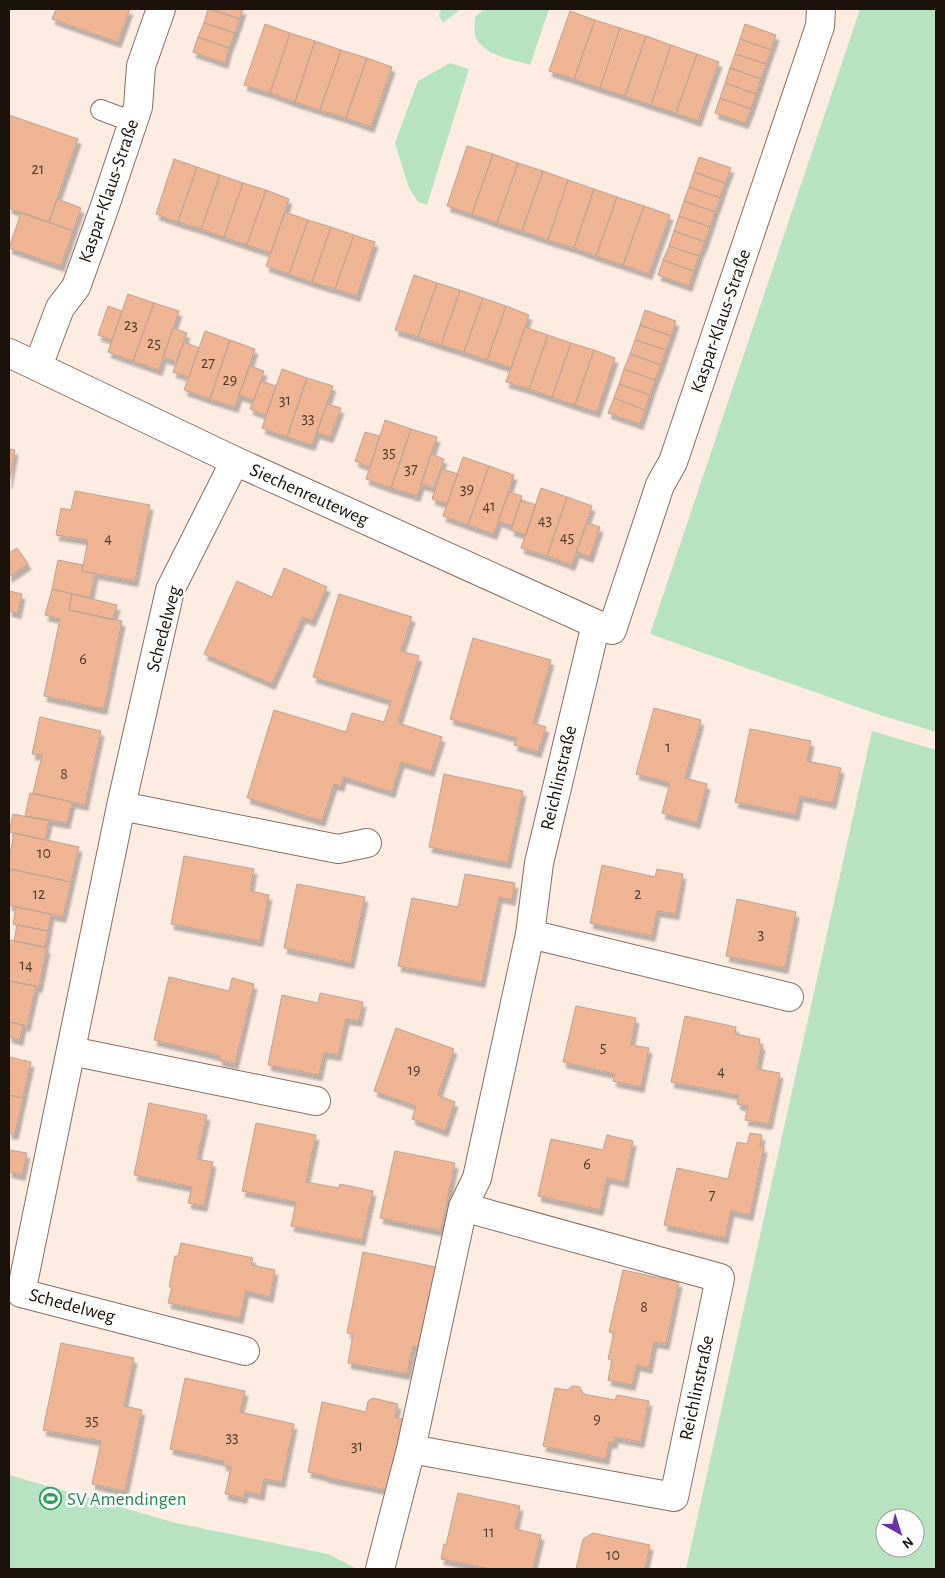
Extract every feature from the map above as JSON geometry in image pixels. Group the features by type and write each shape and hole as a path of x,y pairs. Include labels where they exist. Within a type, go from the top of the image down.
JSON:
{"street":[{"name":"Kaspar-Klaus-Straße","path":"38,366 60,308 76,287 138,107 141,66 161,9"},
{"name":"Kaspar-Klaus-Straße","path":"604,627 660,485 673,462 820,26 820,9"},
{"name":"Siechenreuteweg","path":"9,353 235,461 604,627"},
{"name":"Schedelweg","path":"235,461 170,590 121,806 21,1293 245,1351"},
{"name":"Reichlinstraße","path":"380,1569 410,1449 463,1207 478,1178 530,934 538,863 604,627"},
{"path":"121,806 338,850 367,843"},
{"path":"530,934 789,997"},
{"path":"71,1051 316,1101"},
{"name":"Reichlinstraße","path":"410,1449 674,1497 720,1278 463,1207"}],"lane":[{"path":"101,110 132,122"}],"green space":[{"path":"441,9 461,9 443,23 439,16"},
{"path":"484,9 549,9 530,65 494,54 481,45 476,38 475,17"},
{"path":"860,9 936,9 936,732 877,714 650,634"},
{"path":"450,63 469,69 427,205 418,202 409,188 395,143 418,81"},
{"path":"872,731 936,750 936,1569 686,1569"},
{"name":"SV Amendingen","path":"9,1475 176,1523 328,1554 357,1569 9,1569"}],"building":[{"path":"56,9 130,9 118,42 52,19"},
{"path":"208,9 240,19 235,33 204,23"},
{"path":"211,9 243,9 240,19"},
{"path":"570,11 595,20 574,79 549,71"},
{"path":"595,20 620,28 600,88 574,79"},
{"path":"204,23 235,33 229,48 198,37"},
{"path":"265,24 290,33 270,93 244,85"},
{"path":"745,24 776,35 771,50 740,39"},
{"path":"620,28 646,36 625,96 600,88"},
{"path":"290,33 315,41 295,102 270,93"},
{"path":"646,36 671,45 651,105 625,96"},
{"path":"198,37 229,48 225,63 193,52"},
{"path":"740,39 771,50 766,64 735,54"},
{"path":"315,41 341,50 320,110 295,102"},
{"path":"671,45 697,54 676,113 651,105"},
{"path":"341,50 367,58 346,118 320,110"},
{"path":"697,54 719,62 698,121 676,113"},
{"path":"735,54 766,64 761,79 730,68"},
{"path":"367,58 392,67 371,127 346,118"},
{"path":"730,68 761,79 756,94 725,83"},
{"path":"725,83 756,94 751,109 720,98"},
{"path":"720,98 751,109 745,123 715,113"},
{"path":"9,115 78,139 49,222 9,208"},
{"path":"467,146 493,154 472,214 447,206"},
{"path":"493,154 518,163 497,223 472,214"},
{"path":"699,157 731,168 725,183 694,172"},
{"path":"174,159 197,167 178,222 156,214"},
{"path":"518,163 543,171 522,231 497,223"},
{"path":"197,167 220,175 201,229 178,222"},
{"path":"543,171 568,180 548,240 522,231"},
{"path":"694,172 725,183 720,198 689,187"},
{"path":"220,175 243,183 224,237 201,229"},
{"path":"568,180 594,189 574,248 548,240"},
{"path":"243,183 266,190 247,245 224,237"},
{"path":"689,187 720,198 715,212 684,201"},
{"path":"594,189 617,197 596,256 574,248"},
{"path":"266,190 289,199 271,253 247,245"},
{"path":"617,197 644,206 623,265 596,256"},
{"path":"57,199 81,208 73,231 49,222"},
{"path":"684,201 715,212 710,227 679,216"},
{"path":"644,206 670,215 649,274 623,265"},
{"path":"285,212 308,220 289,274 266,266"},
{"path":"21,213 73,231 61,266 9,248"},
{"path":"679,216 710,227 705,242 674,231"},
{"path":"308,220 331,227 312,282 289,274"},
{"path":"331,227 354,235 335,289 312,282"},
{"path":"674,231 705,242 699,256 669,246"},
{"path":"354,235 375,242 357,296 335,289"},
{"path":"669,246 699,256 694,271 663,260"},
{"path":"663,260 694,271 689,286 658,275"},
{"path":"414,275 437,283 418,337 395,330"},
{"path":"437,283 460,290 441,345 418,337"},
{"path":"460,290 483,298 464,352 441,345"},
{"path":"128,294 154,303 133,361 108,352"},
{"path":"483,298 506,306 487,360 464,352"},
{"path":"154,303 179,311 159,370 133,361"},
{"path":"108,306 122,311 112,340 98,335"},
{"path":"506,306 529,315 511,368 487,360"},
{"path":"645,310 676,321 671,336 640,325"},
{"path":"640,325 671,336 666,350 635,340"},
{"path":"525,327 548,335 529,389 506,382"},
{"path":"173,328 187,333 176,362 163,357"},
{"path":"205,331 230,340 210,399 184,390"},
{"path":"548,335 571,343 552,397 529,389"},
{"path":"230,340 255,349 235,407 210,399"},
{"path":"635,340 666,350 661,365 630,354"},
{"path":"184,342 199,348 189,377 173,372"},
{"path":"571,343 594,350 575,405 552,397"},
{"path":"594,350 615,358 597,412 575,405"},
{"path":"630,354 661,365 655,380 624,369"},
{"path":"250,366 264,371 254,400 239,395"},
{"path":"282,369 307,378 287,437 262,428"},
{"path":"624,369 655,380 650,395 619,384"},
{"path":"307,378 333,386 312,445 287,437"},
{"path":"261,381 276,386 266,415 250,409"},
{"path":"619,384 650,395 645,410 614,398"},
{"path":"614,398 645,410 640,424 608,413"},
{"path":"327,404 341,408 330,437 317,433"},
{"path":"385,420 411,429 391,488 366,479"},
{"path":"411,429 437,437 417,496 391,488"},
{"path":"365,432 380,436 370,467 355,461"},
{"path":"9,449 15,450 9,483"},
{"path":"431,454 444,459 434,488 421,484"},
{"path":"463,457 489,466 468,525 443,516"},
{"path":"489,466 514,475 494,534 468,525"},
{"path":"442,469 458,474 447,504 432,499"},
{"path":"541,488 567,497 547,556 521,548"},
{"path":"75,491 150,505 135,581 82,571 88,540 56,535 61,508 71,510"},
{"path":"509,492 522,496 512,526 498,521"},
{"path":"567,497 592,506 572,565 547,556"},
{"path":"521,500 536,505 526,535 511,530"},
{"path":"587,523 600,527 590,557 576,552"},
{"path":"17,548 28,564 9,577 9,553"},
{"path":"58,560 83,565 82,571 95,574 90,598 52,589"},
{"path":"284,568 327,587 312,621 303,617 272,684 204,654 237,581 272,597"},
{"path":"52,589 72,594 69,610 122,621 104,709 44,696 60,619 45,615"},
{"path":"9,591 22,594 18,613 9,611"},
{"path":"72,594 117,605 113,620 69,610"},
{"path":"339,594 412,617 401,651 419,656 398,723 442,737 431,771 401,762 392,792 343,777 341,786 334,784 322,821 247,798 274,710 346,732 352,713 384,722 391,701 313,677"},
{"path":"473,638 551,660 533,723 546,727 538,752 514,745 517,738 450,719"},
{"path":"654,708 701,720 685,778 707,784 697,823 662,813 670,783 636,774"},
{"path":"40,717 101,731 85,805 33,793 42,755 32,754"},
{"path":"750,729 811,741 807,761 841,768 833,803 800,796 796,815 735,802"},
{"path":"444,774 523,791 508,863 429,847"},
{"path":"30,793 72,802 67,823 25,816"},
{"path":"13,814 49,821 45,840 9,832"},
{"path":"14,833 79,847 71,882 9,869"},
{"path":"184,856 254,869 250,891 269,895 260,941 171,924"},
{"path":"602,865 655,877 657,869 683,874 676,914 657,911 652,936 590,923"},
{"path":"11,869 71,882 63,917 9,905"},
{"path":"465,874 515,883 512,900 499,897 482,982 398,966 412,898 458,907"},
{"path":"297,884 365,897 351,963 284,948"},
{"path":"737,899 796,912 785,968 726,956"},
{"path":"16,907 51,914 48,931 13,924"},
{"path":"17,925 48,931 45,947 14,941"},
{"path":"9,940 47,948 39,987 9,981"},
{"path":"169,977 229,991 232,978 254,984 235,1064 219,1060 220,1056 154,1040"},
{"path":"9,981 36,986 27,1026 9,1022"},
{"path":"320,993 363,1002 359,1021 346,1019 338,1055 324,1053 319,1075 268,1065 282,995 318,1003"},
{"path":"576,1006 636,1018 631,1045 649,1048 641,1087 613,1081 615,1074 563,1062"},
{"path":"685,1016 736,1027 735,1034 760,1039 759,1044 762,1045 757,1069 780,1073 769,1124 745,1120 748,1106 737,1104 739,1095 671,1082"},
{"path":"9,1022 23,1025 20,1040 9,1037"},
{"path":"396,1028 454,1049 438,1095 455,1102 445,1131 412,1119 416,1106 374,1091"},
{"path":"9,1057 31,1062 23,1098 9,1095"},
{"path":"9,1095 23,1098 15,1134 9,1133"},
{"path":"149,1103 207,1115 197,1159 213,1162 204,1206 188,1203 192,1187 134,1175"},
{"path":"256,1123 316,1135 306,1182 339,1188 340,1184 373,1191 362,1240 291,1226 296,1202 242,1191"},
{"path":"750,1133 762,1135 760,1147 764,1147 750,1215 731,1211 725,1238 664,1225 677,1168 728,1179 737,1142 747,1144"},
{"path":"607,1135 633,1141 625,1182 607,1178 600,1210 538,1196 551,1139 603,1150"},
{"path":"9,1150 27,1153 22,1175 9,1172"},
{"path":"395,1151 455,1163 441,1231 380,1218"},
{"path":"181,1243 253,1258 251,1265 275,1270 270,1297 246,1291 240,1318 168,1303 172,1287 169,1287 175,1256 178,1256"},
{"path":"363,1252 436,1267 419,1347 413,1346 407,1374 348,1363 353,1334 347,1333"},
{"path":"623,1270 679,1282 666,1344 654,1342 649,1368 637,1365 632,1385 608,1380 612,1360 608,1359 614,1333 609,1332"},
{"path":"61,1343 134,1358 124,1406 142,1410 125,1491 92,1484 101,1441 43,1430"},
{"path":"185,1378 245,1391 240,1412 294,1424 282,1482 264,1479 261,1495 245,1491 244,1498 225,1494 231,1467 223,1465 224,1461 170,1449"},
{"path":"572,1386 580,1387 583,1394 615,1400 617,1395 649,1401 641,1442 615,1437 614,1443 609,1442 606,1459 543,1446 555,1388 567,1390"},
{"path":"373,1398 398,1404 395,1417 406,1420 391,1491 308,1472 322,1402 366,1412 368,1401"},
{"path":"458,1493 520,1506 515,1529 541,1535 533,1569 490,1569 441,1559"},
{"path":"593,1533 650,1545 645,1569 576,1569 583,1539"}],"place":[{"name":"SV Amendingen","path":"51,1499"}]}
